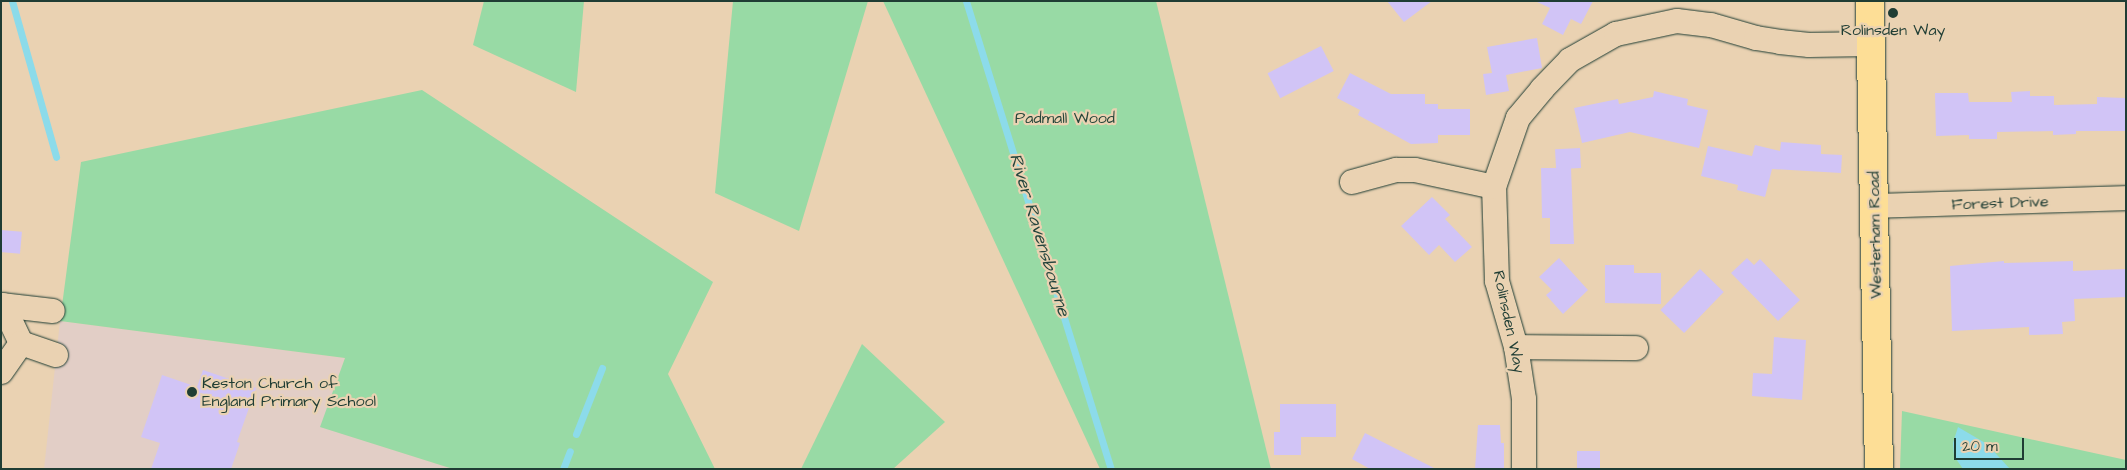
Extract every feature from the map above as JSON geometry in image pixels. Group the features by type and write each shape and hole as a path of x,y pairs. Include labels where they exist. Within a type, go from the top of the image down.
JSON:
{"main road":[{"name":"Westerham Road","path":"1870,1 1879,469"}],"street":[{"name":"Rolinsden Way","path":"1524,469 1524,399 1516,348 1497,281 1494,187 1518,118 1570,60 1616,34 1678,11 1711,26 1756,38 1809,45 1871,44"},
{"path":"1352,182 1396,170 1415,170 1494,187"},
{"name":"Forest Drive","path":"1874,206 2126,198"},
{"path":"2,305 53,311"},
{"path":"2,305 21,343 56,355"},
{"path":"1,372 21,343"},
{"path":"1516,348 1636,348"}],"shaded area":[{"name":"Keston Church of England Primary School","path":"60,321 345,358 321,427 453,469 44,469"}],"green space":[{"path":"484,1 584,1 576,92 473,45"},
{"path":"733,1 868,1 799,231 715,193"},
{"name":"Padmall Wood","path":"883,1 1156,1 1271,469 1100,469"},
{"path":"422,90 713,282 668,374 715,469 453,469 320,427 345,358 60,321 81,162"},
{"path":"862,344 945,422 893,469 801,469"},
{"path":"1902,411 2126,460 2126,469 1900,469"}],"water":[{"path":"1958,427 1987,444 2010,469 1963,469 1954,456 1953,443"}],"building":[{"path":"1387,1 1432,1 1404,22"},
{"path":"1535,1 1593,1 1581,24 1571,19 1563,35 1542,24 1550,8"},
{"path":"1537,38 1542,68 1506,75 1509,91 1486,95 1483,74 1492,73 1487,47"},
{"path":"1321,46 1334,71 1280,98 1268,73"},
{"path":"1350,73 1391,94 1425,94 1425,104 1438,104 1438,109 1470,109 1470,135 1438,135 1438,143 1411,144 1358,115 1360,110 1337,98"},
{"path":"1654,91 1688,99 1687,105 1708,110 1699,148 1630,132 1582,143 1574,108 1618,99 1619,104 1653,97"},
{"path":"2030,91 2030,96 2054,96 2054,105 2097,104 2097,97 2125,98 2126,131 2076,131 2076,134 2053,135 2053,131 1997,132 1997,139 1969,139 1969,135 1936,136 1935,93 1968,93 1969,102 2012,102 2011,92"},
{"path":"1781,142 1821,145 1821,154 1842,155 1841,173 1772,169 1765,197 1737,190 1738,185 1701,176 1708,146 1752,156 1755,145 1780,151"},
{"path":"1580,148 1581,168 1556,169 1555,149"},
{"path":"1541,168 1571,168 1574,244 1550,244 1550,218 1542,218"},
{"path":"1432,197 1450,215 1445,219 1472,247 1455,262 1439,245 1429,255 1401,226"},
{"path":"1,230 22,232 20,254 1,252"},
{"path":"1559,258 1588,290 1563,314 1546,295 1552,290 1539,277"},
{"path":"1747,258 1754,265 1760,259 1800,300 1778,321 1731,273"},
{"path":"2004,261 2004,263 2073,261 2073,271 2126,269 2126,297 2074,299 2075,321 2062,322 2063,334 2029,335 2029,327 1952,331 1950,266"},
{"path":"1605,265 1634,265 1634,273 1661,273 1661,304 1605,303"},
{"path":"1700,269 1724,292 1684,333 1660,310"},
{"path":"1774,337 1806,340 1802,400 1752,396 1753,373 1772,374"},
{"path":"203,370 256,388 237,442 240,443 231,469 151,469 160,443 141,437 162,375 197,387"},
{"path":"1280,404 1336,404 1336,437 1301,437 1301,455 1274,455 1274,432 1280,432"},
{"path":"1478,425 1500,425 1501,443 1504,443 1504,469 1475,469"},
{"path":"1365,433 1436,469 1370,469 1352,459"},
{"path":"1577,451 1600,451 1600,469 1577,469"}],"waterway":[{"path":"12,1 56,157"},
{"name":"River Ravensbourne","path":"966,1 1111,469"},
{"path":"576,434 602,368"},
{"path":"563,469 570,451"}],"place":[{"name":"Rolinsden Way","path":"1893,13"},
{"name":"Keston Church of England Primary School","path":"192,392"}]}
